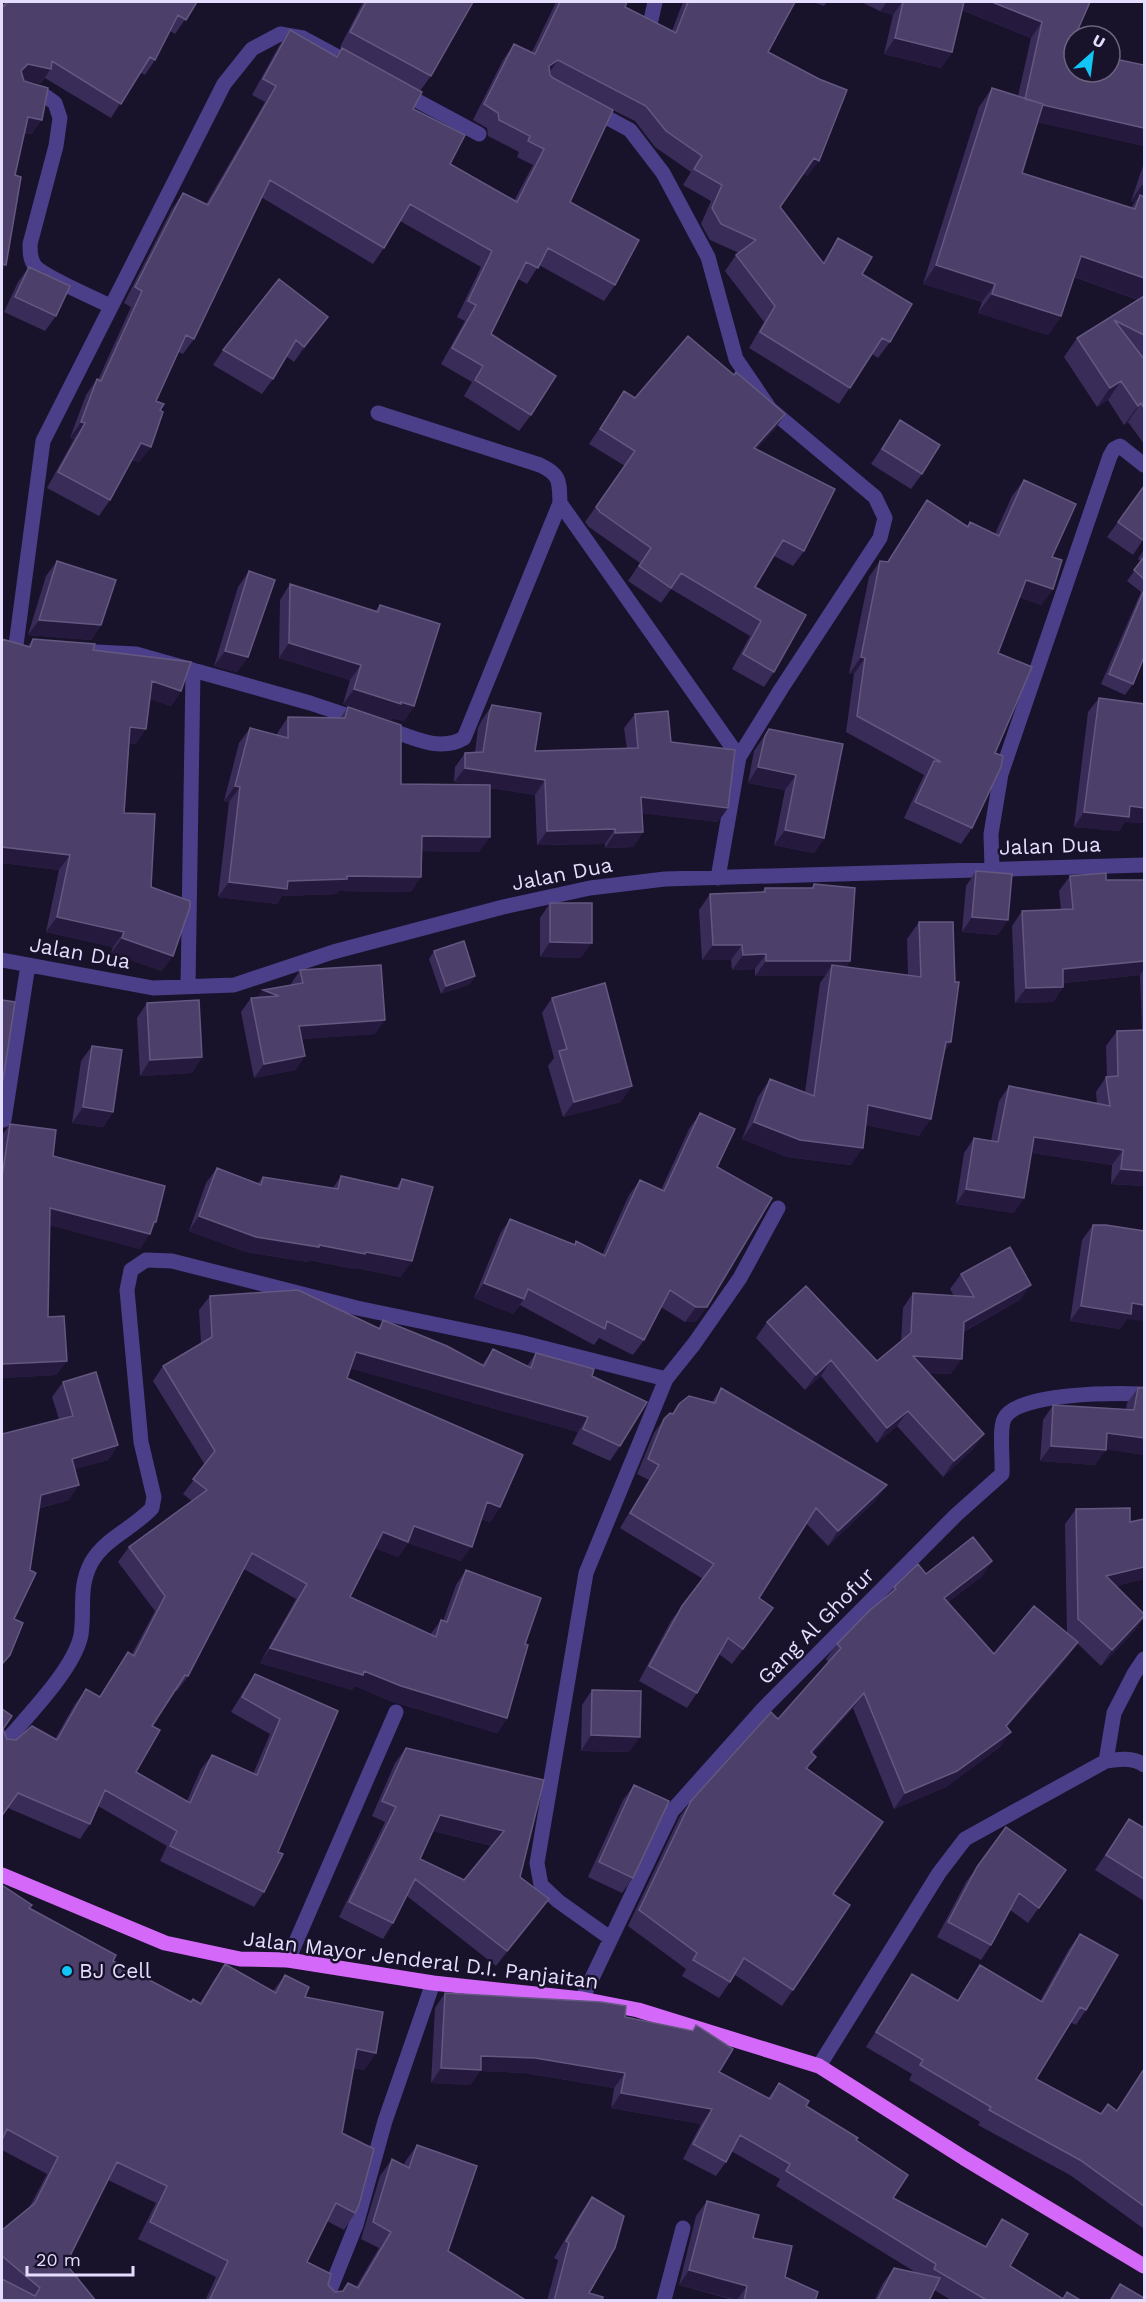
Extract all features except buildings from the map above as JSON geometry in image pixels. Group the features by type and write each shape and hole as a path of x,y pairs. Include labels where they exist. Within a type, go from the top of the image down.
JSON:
{"main road":[{"name":"Jalan Mayor Jenderal D.I. Panjaitan","path":"2,1875 165,1943 240,1959 288,1960 433,1983 582,1999 638,2010 819,2066 964,2158 1144,2266"}],"street":[{"path":"651,20 655,2"},
{"path":"15,644 43,441 224,84 252,49 280,34 303,38 365,72"},
{"path":"386,83 479,134"},
{"path":"20,88 41,93 55,103 60,118 56,146 30,244 30,256 35,266 45,274 110,306"},
{"path":"578,102 630,130 663,173 708,257 736,359 770,409 875,497 885,518 880,538 781,688 739,757 718,878"},
{"path":"86,651 136,654 310,703 436,745 453,744 464,738 560,503 559,480 550,469 378,413"},
{"path":"992,869 991,834 1001,774 1110,456 1114,449 1120,446 1144,465"},
{"path":"560,503 739,757"},
{"path":"189,987 193,670"},
{"name":"Jalan Dua","path":"2,960 153,988 234,985 333,952 503,907 590,888 665,879 1144,865"},
{"path":"4,1120 28,965"},
{"path":"610,1938 558,1901 541,1885 537,1863 586,1573 666,1379 694,1344 740,1278 778,1208"},
{"path":"2,1746 64,1671 75,1653 81,1634 82,1590 92,1562 112,1540 152,1508 154,1497 141,1442 127,1290 131,1270 146,1260 172,1261 357,1308 491,1335 666,1379"},
{"name":"Gang Al Ghofur","path":"582,1999 672,1811 763,1708 947,1523 1002,1474 1003,1421 1009,1411 1023,1404 1092,1393 1144,1394"},
{"path":"1106,1761 1114,1713 1144,1659"},
{"path":"288,1960 396,1712"},
{"path":"819,2066 939,1873 965,1839 1106,1761 1124,1759 1139,1761 1144,1765"},
{"path":"326,2301 356,2225 385,2121 433,1983"},
{"path":"664,2301 683,2228"}],"place":[{"name":"BJ Cell","path":"67,1971"}]}
